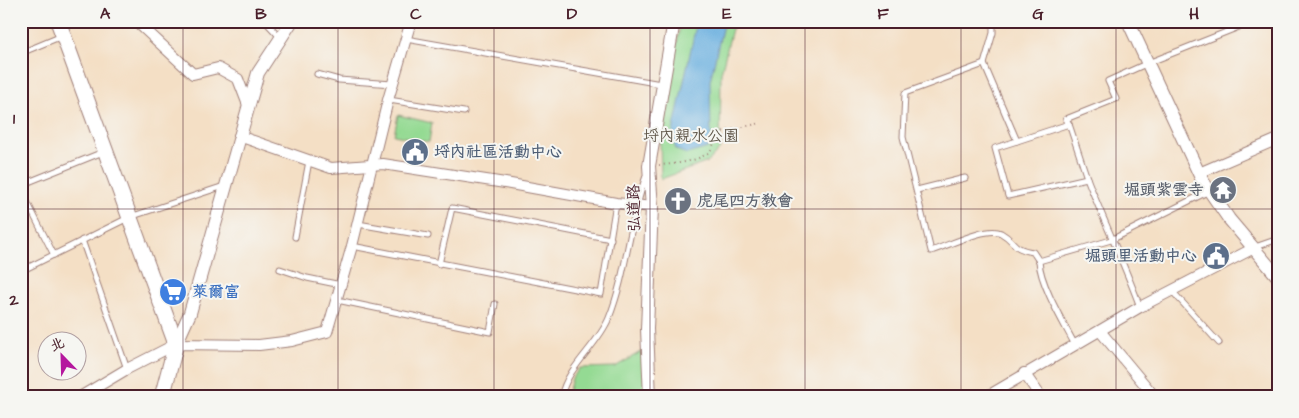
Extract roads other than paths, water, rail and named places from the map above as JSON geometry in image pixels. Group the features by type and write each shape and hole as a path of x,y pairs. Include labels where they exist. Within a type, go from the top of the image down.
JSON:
{"main road":[{"path":"61,28 176,344 162,397"}],"street":[{"path":"136,21 193,74 218,68 238,79 248,105"},
{"path":"176,344 190,313 258,73 292,21"},
{"path":"80,397 126,369 176,344 259,345 327,332 358,224 371,164 411,21"},
{"name":"弘道路","path":"650,397 647,329 652,207 649,166 674,21"},
{"path":"1128,21 1199,173 1229,219 1278,277"},
{"path":"239,136 330,168 383,164 505,182 616,203 652,207"},
{"path":"1199,173 1278,139"},
{"path":"986,397 1024,373 1140,307 1173,292 1254,248"},
{"path":"1100,331 1155,397"},
{"path":"1024,373 1041,397"}],"lane":[{"path":"265,21 280,38"},
{"path":"993,21 993,33 984,64 1017,140"},
{"path":"1140,307 1124,264 1111,240 1066,119 1116,99 1108,81 1254,21"},
{"path":"21,53 61,28"},
{"path":"406,39 663,84"},
{"path":"984,64 905,93 903,137 931,252 991,230 1002,234 1019,250 1033,252 1039,261 1039,268 1050,294 1075,345"},
{"path":"317,74 339,80 393,84"},
{"path":"388,100 464,112"},
{"path":"1069,124 995,148 1008,196 1087,178"},
{"path":"21,185 106,150"},
{"path":"295,237 309,161"},
{"path":"561,397 564,383 570,373 608,320 620,282 636,205 649,166"},
{"path":"916,190 965,178"},
{"path":"21,271 130,217 227,185"},
{"path":"21,190 54,255"},
{"path":"1039,261 1111,240 1209,190"},
{"path":"352,246 601,294 616,203"},
{"path":"440,264 452,208 611,238"},
{"path":"358,224 428,236"},
{"path":"1254,248 1278,238"},
{"path":"82,240 126,369"},
{"path":"280,269 307,278 341,285"},
{"path":"1173,292 1219,343"},
{"path":"337,300 490,332 494,304"}],"water":[{"path":"697,21 724,21 710,81 711,136 708,148 687,154 676,150 672,136"}],"place":[{"name":"埒內社區活動中心","path":"415,152"},
{"name":"堀頭紫雲寺","path":"1223,190"},
{"name":"虎尾四方教會","path":"678,201"},
{"name":"堀頭里活動中心","path":"1216,256"},
{"name":"萊爾富","path":"173,292"}],"park label":[{"name":"埒內親水公園","path":"691,136"}]}
